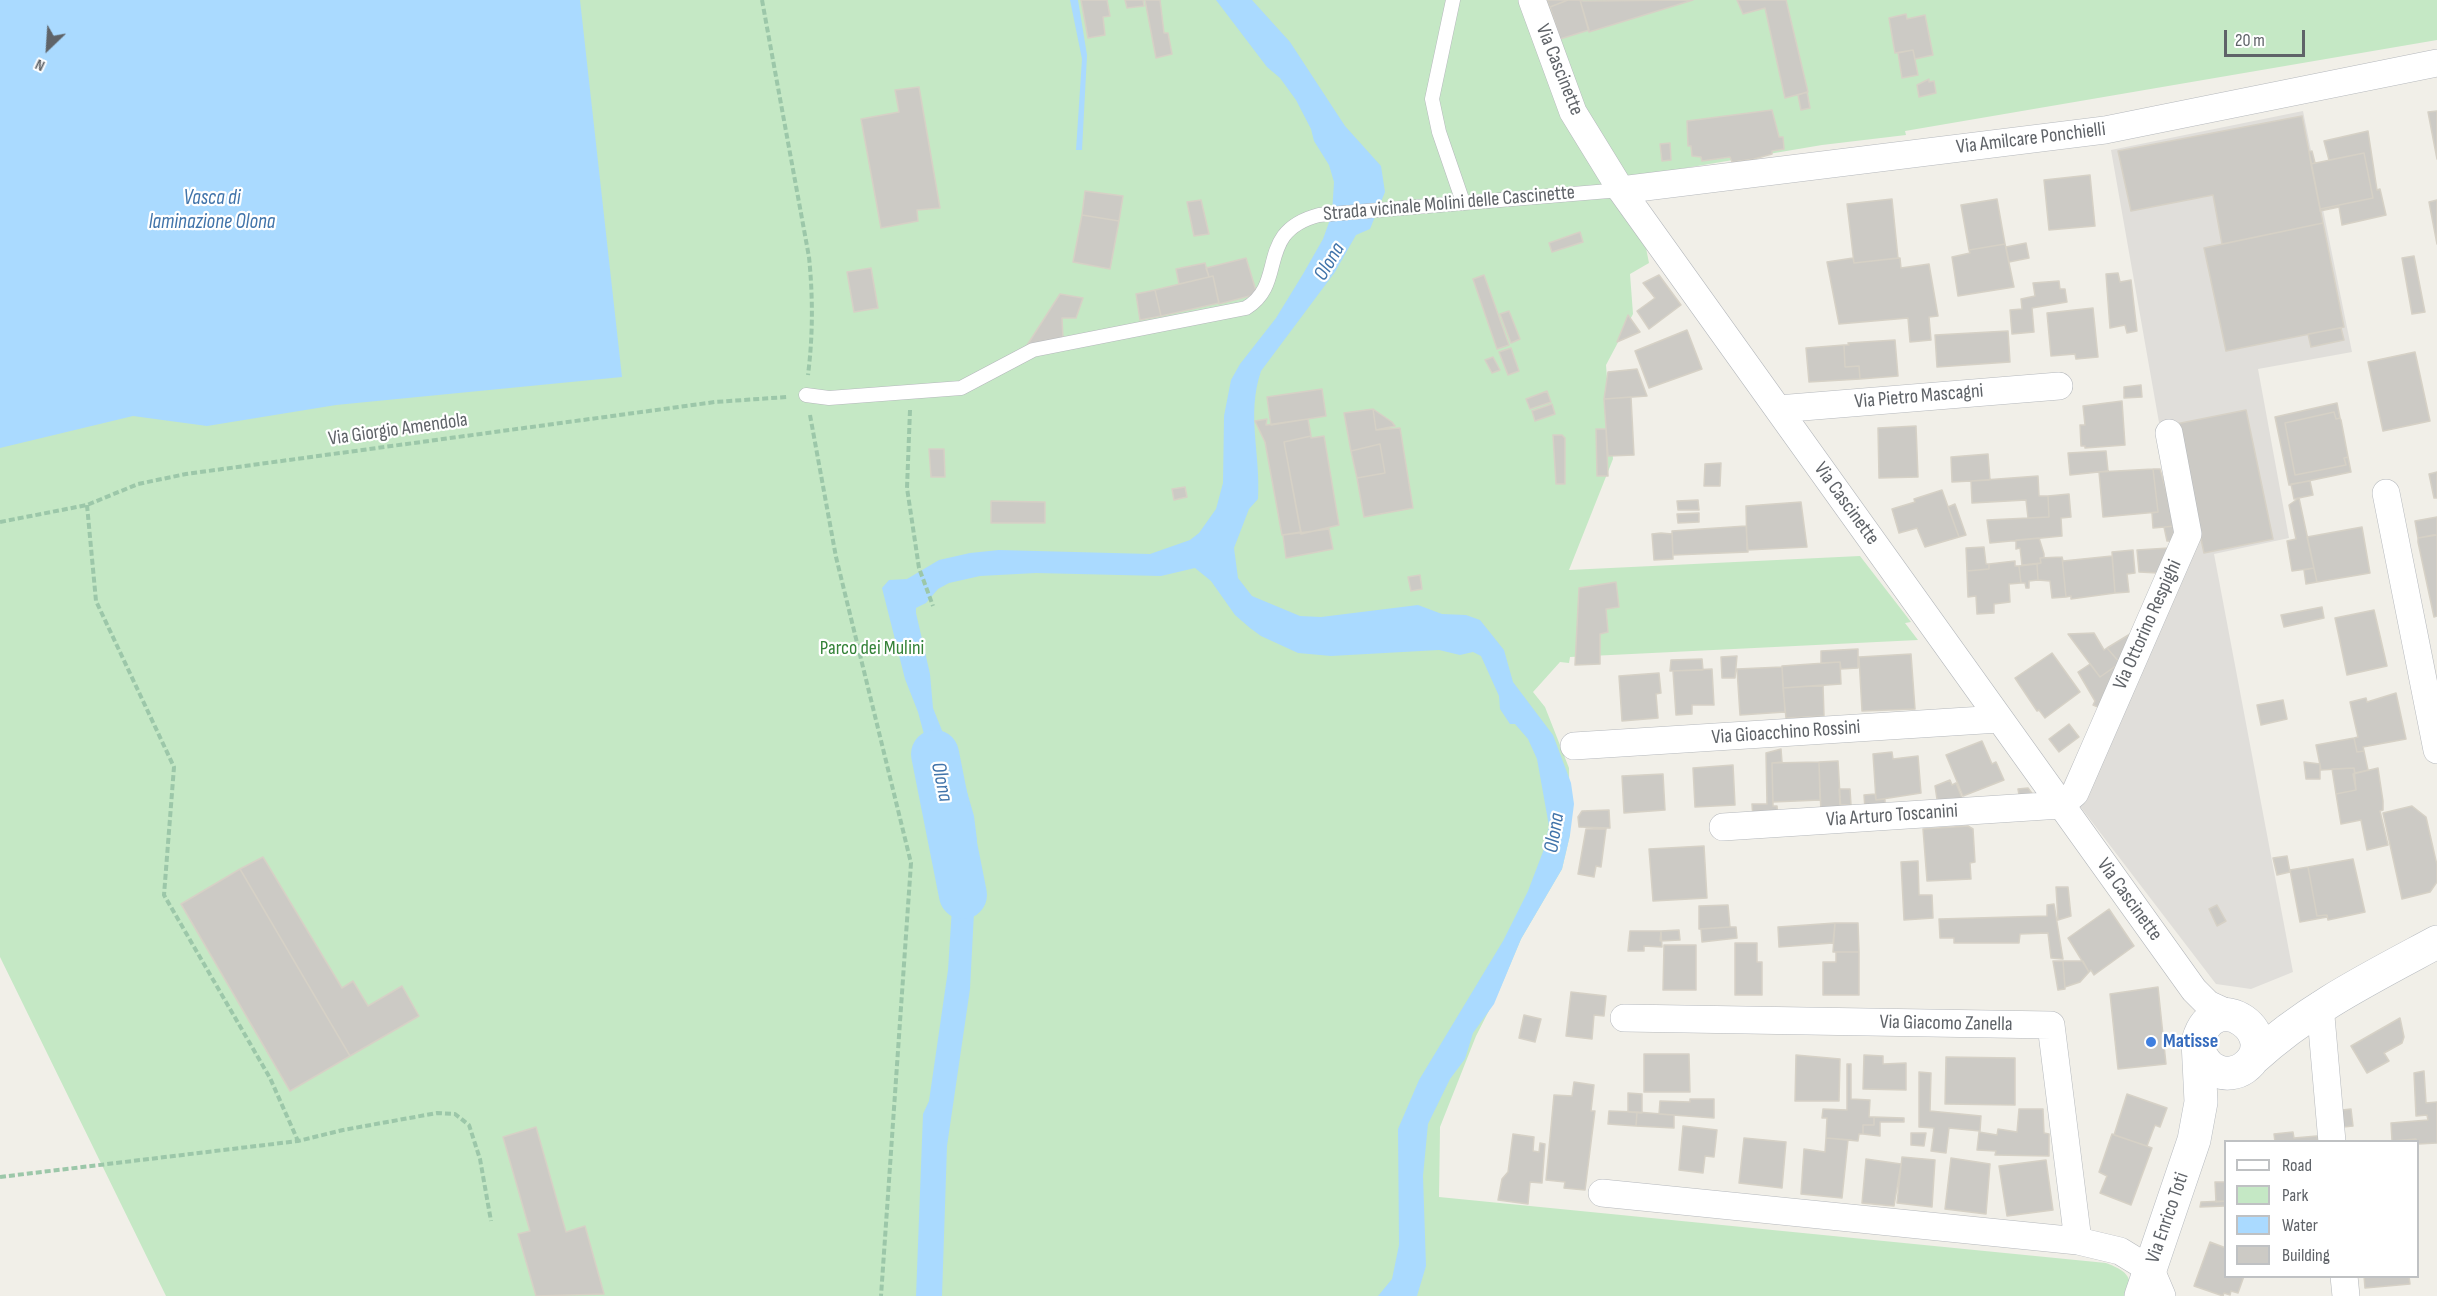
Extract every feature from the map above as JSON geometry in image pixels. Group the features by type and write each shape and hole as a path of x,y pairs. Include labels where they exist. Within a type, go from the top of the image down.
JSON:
{"street":[{"name":"Via Cascinette","path":"1532,0 1573,112 1621,190 2194,990 2208,1004 2234,1016"},
{"name":"Via Amilcare Ponchielli","path":"1621,190 2105,130 2437,63"},
{"name":"Via Pietro Mascagni","path":"1778,409 2059,386"},
{"name":"Via Ottorino Respighi","path":"2061,805 2075,792 2188,534 2169,433"},
{"path":"2386,493 2437,750"},
{"name":"Via Gioacchino Rossini","path":"1574,746 1999,719"},
{"name":"Via Arturo Toscanini","path":"1723,827 2061,805"},
{"name":"Via Enrico Toti","path":"2194,1140 2225,1088 2288,1028 2320,1005 2437,942"},
{"name":"Via Cascinette","path":"2194,990 2200,1008 2198,1046"},
{"path":"2320,1005 2332,1140"},
{"name":"Via Enrico Toti","path":"2151,1287 2194,1140 2201,1102 2198,1046 2201,1032 2214,1018 2283,1017 2320,1005"},
{"path":"2234,1016 2243,1019 2255,1034 2257,1042 2250,1062"},
{"name":"Via Giacomo Zanella","path":"1624,1018 2051,1025 2078,1241"},
{"name":"Via Enrico Toti","path":"2198,1046 2202,1059 2216,1071 2233,1073 2250,1062"},
{"path":"1602,1193 2078,1241 2120,1251 2151,1287"},
{"path":"2344,1278 2346,1296"}],"lane":[{"path":"1453,0 1432,99 1439,132 1463,202"},
{"name":"Strada vicinale Molini delle Cascinette","path":"806,395 829,398 961,388 1033,350 1246,308 1257,302 1264,290 1276,249 1290,226 1319,215 1621,190"}],"path":[{"path":"762,0 808,257 813,298 812,340 806,395 836,557 911,863 881,1296"},
{"path":"910,392 908,488 919,568 933,606"},
{"name":"Via Giorgio Amendola","path":"0,522 87,505 138,484 186,474 715,402 806,395"},
{"path":"87,505 96,601 174,766 164,895 270,1078 298,1141"},
{"path":"0,1178 298,1141 343,1130 437,1113 455,1114 469,1125 480,1159 491,1221"}],"shaded area":[{"path":"2303,111 2352,352 2258,369 2289,538 2214,554 2293,972 2251,989 2216,984 2063,784 2179,536 2111,150"}],"green space":[{"name":"Parco dei Mulini","path":"0,0 2437,0 2437,40 1905,131 1906,135 1822,145 1650,174 1638,208 1649,263 1630,274 1633,314 1606,365 1613,459 1569,570 1860,556 1911,622 1905,623 1918,640 1570,657 1569,663 1560,662 1533,692 1545,707 1569,768 1570,835 1562,869 1521,939 1499,991 1476,1036 1440,1127 1439,1197 2106,1263 2123,1271 2129,1279 2127,1296 166,1296 0,957"}],"water":[{"name":"Vasca di laminazione Olona","path":"0,0 580,0 622,377 336,405 207,426 133,416 0,448"},
{"path":"1070,0 1078,0 1087,55 1082,150 1076,150 1082,59"},
{"path":"1216,0 1252,0 1290,42 1345,126 1381,166 1385,192 1370,229 1356,235 1335,272 1261,371 1254,419 1258,499 1249,509 1234,548 1238,578 1252,596 1300,616 1321,617 1418,605 1442,614 1466,615 1480,620 1504,650 1513,682 1553,735 1571,783 1574,804 1570,835 1562,869 1521,939 1494,1004 1473,1033 1465,1059 1450,1079 1428,1124 1423,1176 1426,1266 1417,1296 1378,1296 1392,1279 1399,1245 1398,1129 1419,1080 1503,941 1528,891 1544,849 1549,826 1537,759 1528,739 1515,724 1510,724 1500,709 1499,696 1481,656 1473,652 1460,655 1439,650 1331,656 1298,653 1261,636 1250,628 1235,615 1211,581 1195,568 1161,576 1036,573 980,576 949,583 938,589 926,603 916,608 916,613 930,674 933,708 947,743 956,754 974,816 977,840 974,859 975,893 970,989 947,1146 942,1296 916,1296 923,1114 929,1101 948,970 953,892 951,835 918,712 905,679 882,588 889,580 907,579 939,560 970,553 999,550 1150,554 1190,540 1199,533 1216,509 1223,483 1224,416 1231,380 1240,364 1276,318 1323,239 1332,214 1334,182 1329,165 1314,141 1311,129 1296,100 1280,78 1267,67"}],"building":[{"path":"1081,0 1107,0 1110,16 1103,17 1105,35 1088,38"},
{"path":"1125,0 1143,0 1144,6 1127,8"},
{"path":"1145,0 1160,0 1164,33 1168,33 1172,54 1156,58"},
{"path":"1547,0 1568,0 1550,9"},
{"path":"1568,0 1580,0 1589,30 1560,39 1550,7"},
{"path":"1580,0 1583,1 1693,0 1589,32"},
{"path":"1737,0 1786,0 1808,92 1785,98 1765,8 1743,14"},
{"path":"1906,14 1907,19 1925,15 1933,55 1915,59 1913,50 1895,53 1889,18"},
{"path":"1913,50 1918,75 1902,78 1898,53"},
{"path":"1929,79 1929,82 1934,81 1936,93 1919,97 1917,85"},
{"path":"919,87 940,208 917,210 918,221 881,228 861,119 899,112 895,90"},
{"path":"1807,92 1810,108 1801,110 1798,95"},
{"path":"1772,110 1779,137 1783,137 1784,149 1772,151 1772,154 1754,159 1732,162 1730,157 1702,161 1701,157 1692,156 1691,146 1688,146 1687,121"},
{"path":"2437,111 2437,159 2428,112"},
{"path":"2302,116 2323,223 2222,244 2213,195 2131,211 2118,151"},
{"path":"2368,131 2377,190 2380,189 2386,215 2342,225 2339,207 2320,211 2320,209 2373,198 2364,153 2329,160 2324,141"},
{"path":"1670,143 1671,160 1662,161 1660,144"},
{"path":"2312,151 2315,163 2311,164 2309,152"},
{"path":"2364,153 2373,198 2320,209 2311,164"},
{"path":"2090,175 2095,226 2049,230 2044,180"},
{"path":"1085,191 1123,196 1119,221 1082,215"},
{"path":"1892,199 1898,258 1854,263 1847,204"},
{"path":"1997,199 2005,244 1969,250 1961,205"},
{"path":"1201,200 1209,234 1194,236 1187,202"},
{"path":"2437,200 2437,244 2429,202"},
{"path":"1082,215 1119,221 1110,269 1073,262"},
{"path":"2323,223 2344,327 2226,351 2204,248"},
{"path":"1580,232 1583,242 1552,252 1549,243"},
{"path":"2026,243 2029,258 2009,262 2006,247"},
{"path":"2005,244 2014,287 1958,296 1952,257 1970,253 1969,250"},
{"path":"2414,256 2425,312 2412,314 2402,258"},
{"path":"1246,258 1257,294 1219,304 1213,276 1209,277 1206,268"},
{"path":"1853,258 1854,263 1900,258 1901,268 1929,264 1938,316 1929,317 1931,340 1910,342 1908,318 1839,324 1827,262"},
{"path":"1205,263 1209,277 1179,284 1176,269"},
{"path":"871,268 878,308 854,312 847,272"},
{"path":"2118,273 2120,282 2131,280 2137,331 2127,333 2125,325 2110,328 2106,274"},
{"path":"1484,275 1509,345 1497,349 1473,279"},
{"path":"1659,275 1681,305 1649,329 1637,311 1655,298 1643,283"},
{"path":"1213,276 1219,303 1161,316 1155,290"},
{"path":"2059,281 2060,289 2065,289 2067,302 2032,308 2034,332 2012,334 2010,310 2022,309 2021,299 2035,296 2033,283"},
{"path":"1155,290 1161,316 1140,320 1136,294"},
{"path":"1060,294 1083,298 1076,318 1062,318 1063,339 1024,350"},
{"path":"2093,308 2098,357 2076,359 2075,354 2051,356 2047,313"},
{"path":"1509,311 1520,339 1511,343 1500,314"},
{"path":"1628,315 1640,332 1617,342 1624,325"},
{"path":"2341,328 2344,340 2311,347 2308,334"},
{"path":"1687,330 1702,369 1649,388 1635,351"},
{"path":"2008,331 2010,362 1937,367 1935,335"},
{"path":"1895,340 1898,376 1860,379 1859,366 1845,367 1844,345"},
{"path":"1844,345 1845,367 1859,366 1860,379 1809,382 1806,348"},
{"path":"1511,348 1519,371 1508,375 1499,352"},
{"path":"2415,352 2430,421 2383,431 2368,362"},
{"path":"1493,357 1500,370 1492,373 1485,360"},
{"path":"1637,369 1647,396 1604,399 1608,372"},
{"path":"2141,385 2142,397 2124,398 2124,387"},
{"path":"1322,389 1326,416 1271,425 1267,397"},
{"path":"1547,391 1551,402 1530,409 1526,399"},
{"path":"1631,397 1634,455 1608,456 1604,399"},
{"path":"2122,401 2125,445 2085,448 2081,446 2080,425 2085,425 2083,406"},
{"path":"2337,403 2340,418 2336,419 2334,412 2285,423 2295,475 2346,465 2344,458 2348,457 2351,472 2289,485 2275,417"},
{"path":"1552,404 1555,414 1535,421 1532,411"},
{"path":"1373,409 1376,430 1400,428 1413,508 1364,517 1357,478 1385,473 1380,444 1351,451 1344,413"},
{"path":"1373,409 1392,422 1395,426 1376,430"},
{"path":"2246,410 2273,539 2204,553 2176,424"},
{"path":"2334,412 2336,419 2341,420 2348,457 2344,458 2346,465 2295,475 2285,423"},
{"path":"1267,419 1266,425 1308,419 1311,436 1284,442 1301,532 1282,535 1265,442 1255,421"},
{"path":"1916,426 1918,477 1879,478 1878,428"},
{"path":"1596,429 1606,429 1608,476 1597,476"},
{"path":"1553,435 1562,435 1565,438 1565,484 1556,484"},
{"path":"1311,436 1311,438 1324,436 1339,525 1301,534 1284,442"},
{"path":"1380,444 1385,473 1357,478 1351,451"},
{"path":"929,449 944,449 945,477 931,477"},
{"path":"2106,451 2108,471 2070,475 2068,453"},
{"path":"1988,454 1990,480 1952,482 1951,457"},
{"path":"1721,463 1720,486 1704,486 1705,464"},
{"path":"2153,469 2158,512 2103,517 2099,472"},
{"path":"2153,469 2160,469 2176,526 2153,528 2152,513 2158,512"},
{"path":"2437,472 2437,498 2434,498 2429,474"},
{"path":"2038,476 2039,496 2048,496 2049,517 2028,518 2026,500 1972,503 1971,481"},
{"path":"2310,481 2313,495 2294,499 2291,484"},
{"path":"1185,487 1187,497 1174,500 1172,489"},
{"path":"1942,490 1959,537 1925,547 1917,528 1899,533 1892,509"},
{"path":"2069,494 2071,517 2061,518 2062,536 1990,543 1987,520 2049,517 2048,496"},
{"path":"2299,498 2314,568 2292,571 2287,541 2296,539 2289,505"},
{"path":"1698,500 1699,510 1678,510 1677,501"},
{"path":"991,501 1045,502 1045,523 991,523"},
{"path":"1801,502 1807,547 1747,550 1746,506"},
{"path":"1955,504 1966,535 1959,537 1948,507"},
{"path":"1699,513 1699,522 1678,523 1677,514"},
{"path":"2437,517 2437,535 2418,538 2415,521"},
{"path":"1746,526 1748,552 1673,555 1672,531"},
{"path":"2176,526 2171,541 2167,541 2164,527"},
{"path":"2362,527 2370,573 2317,582 2307,537"},
{"path":"1329,529 1333,549 1286,558 1283,535"},
{"path":"1652,534 1672,534 1673,559 1654,560"},
{"path":"2437,535 2437,616 2434,617 2418,542 2418,538"},
{"path":"2039,538 2044,554 2044,558 2040,558 2041,563 2022,565 2020,548 2016,549 2016,540"},
{"path":"1984,547 1986,564 1989,564 1989,569 1967,571 1966,548"},
{"path":"2169,548 2158,573 2139,572 2137,550"},
{"path":"2133,550 2135,573 2127,574 2129,592 2115,593 2112,552"},
{"path":"2112,556 2115,593 2071,599 2071,596 2066,597 2062,557 2063,561"},
{"path":"2062,557 2066,597 2052,598 2050,581 2038,580 2037,564 2041,563 2040,558"},
{"path":"2015,561 2015,566 2019,566 2021,583 2009,584 2010,602 1994,604 1994,613 1977,614 1976,596 1968,597 1967,571 1989,569 1989,564"},
{"path":"2037,564 2038,580 2029,581 2029,588 2026,588 2025,583 2021,583 2019,566"},
{"path":"2314,568 2317,582 2306,584 2304,570"},
{"path":"1420,575 1422,589 1411,591 1408,577"},
{"path":"1616,582 1619,607 1606,609 1608,632 1600,634 1600,664 1575,665 1579,588"},
{"path":"2322,607 2324,618 2284,627 2281,615"},
{"path":"2374,610 2387,666 2347,675 2335,618"},
{"path":"2135,631 2103,709 2093,705 2095,701 2078,672 2090,664 2100,677 2120,663 2107,648"},
{"path":"2094,633 2104,650 2107,648 2120,663 2100,677 2068,634"},
{"path":"1858,649 1858,668 1841,669 1840,662 1821,663 1821,651"},
{"path":"2052,653 2080,692 2045,718 2039,710 2037,711 2015,678"},
{"path":"1911,654 1915,709 1862,711 1859,657"},
{"path":"1737,656 1735,678 1722,678 1721,657"},
{"path":"1702,659 1703,670 1670,671 1671,660"},
{"path":"1840,662 1841,684 1783,688 1782,666"},
{"path":"1782,667 1785,712 1740,715 1737,669"},
{"path":"1712,669 1714,705 1692,705 1692,714 1676,715 1673,671"},
{"path":"1659,673 1661,693 1656,694 1658,718 1622,721 1619,676"},
{"path":"1823,685 1824,716 1786,718 1783,688"},
{"path":"2396,693 2406,739 2363,747 2364,751 2357,752 2354,738 2358,737 2350,702 2366,698 2367,702"},
{"path":"2283,700 2287,719 2261,725 2257,705"},
{"path":"2069,724 2079,737 2059,752 2049,739"},
{"path":"2354,738 2357,752 2364,751 2368,770 2355,773 2354,768 2321,770 2316,745"},
{"path":"1982,741 1992,764 1996,762 2004,780 1963,796 1946,755"},
{"path":"1781,749 1782,762 1772,763 1773,806 1777,806 1778,817 1753,819 1752,804 1767,804 1766,753"},
{"path":"1892,752 1893,759 1918,756 1921,793 1876,800 1873,754"},
{"path":"1838,761 1841,812 1821,813 1819,762"},
{"path":"1819,762 1820,800 1773,802 1772,763"},
{"path":"2304,762 2320,764 2320,779 2306,779"},
{"path":"1733,765 1735,805 1695,807 1693,768"},
{"path":"2354,768 2356,790 2336,794 2332,769"},
{"path":"2378,768 2383,801 2383,810 2380,811 2388,845 2367,850 2361,820 2341,824 2336,794 2356,790 2353,774"},
{"path":"1663,774 1665,810 1624,813 1622,776"},
{"path":"1950,780 1952,785 1956,783 1964,803 1938,806 1935,786"},
{"path":"2028,788 2037,800 2020,800 2018,789"},
{"path":"1839,789 1850,789 1851,805 1840,805"},
{"path":"1875,794 1876,800 1885,799 1885,807 1865,809 1864,795"},
{"path":"2412,806 2426,817 2437,865 2437,882 2430,892 2402,899 2383,813"},
{"path":"1609,810 1610,828 1579,827 1578,817 1582,811"},
{"path":"1968,826 1973,829 1975,862 1970,863 1971,879 1927,881 1923,829"},
{"path":"1586,829 1606,829 1601,867 1596,866 1594,877 1578,874"},
{"path":"1704,846 1707,898 1653,901 1649,849"},
{"path":"2287,856 2290,872 2277,875 2273,858"},
{"path":"263,857 342,988 353,981 368,1006 402,986 419,1016 350,1056 240,869"},
{"path":"2353,859 2365,912 2328,920 2327,915 2317,916 2308,867"},
{"path":"1918,861 1919,895 1932,895 1933,918 1904,920 1901,862"},
{"path":"2308,867 2317,916 2327,915 2327,917 2300,922 2290,870"},
{"path":"240,869 350,1056 290,1091 181,904"},
{"path":"2056,887 2068,887 2071,916 2058,920"},
{"path":"2054,904 2063,959 2051,958 2048,933 2020,934 2019,943 1954,943 1954,938 1940,938 1939,919 2047,916 2047,905"},
{"path":"1728,905 1730,927 1699,929 1699,906"},
{"path":"2217,905 2226,921 2217,926 2209,909"},
{"path":"2109,909 2134,946 2094,975 2091,970 2089,972 2068,938"},
{"path":"1835,923 1858,923 1859,952 1833,952"},
{"path":"1835,923 1833,943 1779,947 1778,927"},
{"path":"1736,927 1737,938 1702,942 1701,929"},
{"path":"1679,930 1680,940 1660,941 1661,931"},
{"path":"1630,931 1661,931 1662,947 1644,946 1644,951 1628,951"},
{"path":"1735,943 1757,943 1757,962 1762,962 1762,995 1735,995"},
{"path":"1664,945 1696,945 1696,990 1663,990"},
{"path":"1836,952 1859,952 1859,995 1823,995 1823,962 1836,962"},
{"path":"2053,961 2063,961 2065,989 2058,990"},
{"path":"2063,961 2083,961 2089,972 2080,982 2065,987"},
{"path":"2158,987 2166,1064 2118,1069 2110,994"},
{"path":"1571,992 1606,996 1604,1016 1594,1015 1592,1039 1566,1036"},
{"path":"1524,1015 1541,1019 1535,1042 1519,1038"},
{"path":"2400,1018 2404,1037 2402,1043 2384,1053 2389,1061 2367,1073 2351,1046"},
{"path":"1644,1054 1689,1054 1690,1092 1644,1092"},
{"path":"1796,1055 1840,1059 1839,1101 1795,1101"},
{"path":"1864,1055 1883,1056 1883,1064 1906,1063 1906,1090 1863,1089"},
{"path":"1946,1057 2015,1058 2015,1105 1945,1104"},
{"path":"1847,1064 1851,1064 1851,1099 1870,1100 1869,1117 1874,1117 1874,1125 1863,1125 1863,1134 1859,1134 1858,1141 1826,1138 1827,1118 1822,1118 1823,1109 1847,1110"},
{"path":"2424,1071 2426,1103 2437,1102 2437,1143 2419,1144 2419,1140 2416,1139 2392,1140 2391,1123 2428,1120 2427,1115 2416,1116 2414,1073"},
{"path":"1919,1072 1931,1073 1930,1111 1981,1116 1980,1131 1949,1128 1946,1153 1931,1151 1934,1128 1919,1127"},
{"path":"1574,1082 1594,1085 1591,1111 1595,1111 1585,1190 1564,1188 1565,1182 1546,1180 1554,1095 1572,1096"},
{"path":"1628,1093 1642,1094 1642,1113 1628,1112"},
{"path":"2127,1094 2167,1108 2160,1127 2155,1125 2147,1146 2114,1135"},
{"path":"1690,1099 1714,1099 1714,1118 1659,1114 1660,1101 1690,1102"},
{"path":"2019,1109 2043,1109 2044,1133 2049,1134 2049,1156 1995,1155 1996,1151 1977,1150 1979,1132 1997,1135 1998,1129 2017,1132"},
{"path":"2351,1109 2353,1126 2343,1127 2342,1110"},
{"path":"1609,1111 1637,1112 1636,1126 1608,1124"},
{"path":"1637,1112 1674,1115 1674,1128 1636,1126"},
{"path":"1874,1117 1904,1118 1904,1122 1880,1122 1880,1136 1863,1134 1863,1125 1874,1125"},
{"path":"1683,1126 1717,1130 1714,1157 1705,1156 1703,1173 1679,1170"},
{"path":"536,1127 566,1232 585,1226 604,1294 536,1296 518,1234 530,1231 503,1137"},
{"path":"2293,1132 2294,1138 2317,1136 2318,1140 2275,1140 2274,1134"},
{"path":"1911,1133 1926,1133 1924,1146 1911,1145"},
{"path":"1513,1134 1534,1137 1533,1151 1539,1152 1540,1143 1545,1144 1542,1183 1530,1182 1528,1204 1498,1200 1502,1179 1508,1172"},
{"path":"2112,1134 2152,1148 2131,1205 2100,1193 2107,1176 2099,1172"},
{"path":"1744,1138 1786,1142 1782,1188 1739,1183"},
{"path":"1826,1138 1852,1140 1848,1140 1842,1198 1801,1194 1804,1149 1825,1152"},
{"path":"1902,1157 1935,1160 1932,1207 1897,1203"},
{"path":"1951,1158 1990,1164 1986,1214 1945,1209"},
{"path":"1866,1159 1901,1164 1894,1206 1862,1203"},
{"path":"2046,1160 2053,1210 2007,1216 1999,1166"},
{"path":"2215,1182 2224,1182 2224,1201 2216,1202"},
{"path":"2224,1201 2224,1206 2200,1207 2201,1202"},
{"path":"2210,1242 2224,1247 2224,1278 2243,1278 2238,1293 2231,1291 2230,1295 2224,1293 2223,1296 2194,1286"},
{"path":"2364,1278 2409,1278 2410,1284 2365,1288"}],"waterway":[{"name":"Olona","path":"935,754 963,895"}],"place":[{"name":"Matisse","path":"2151,1042"}]}
